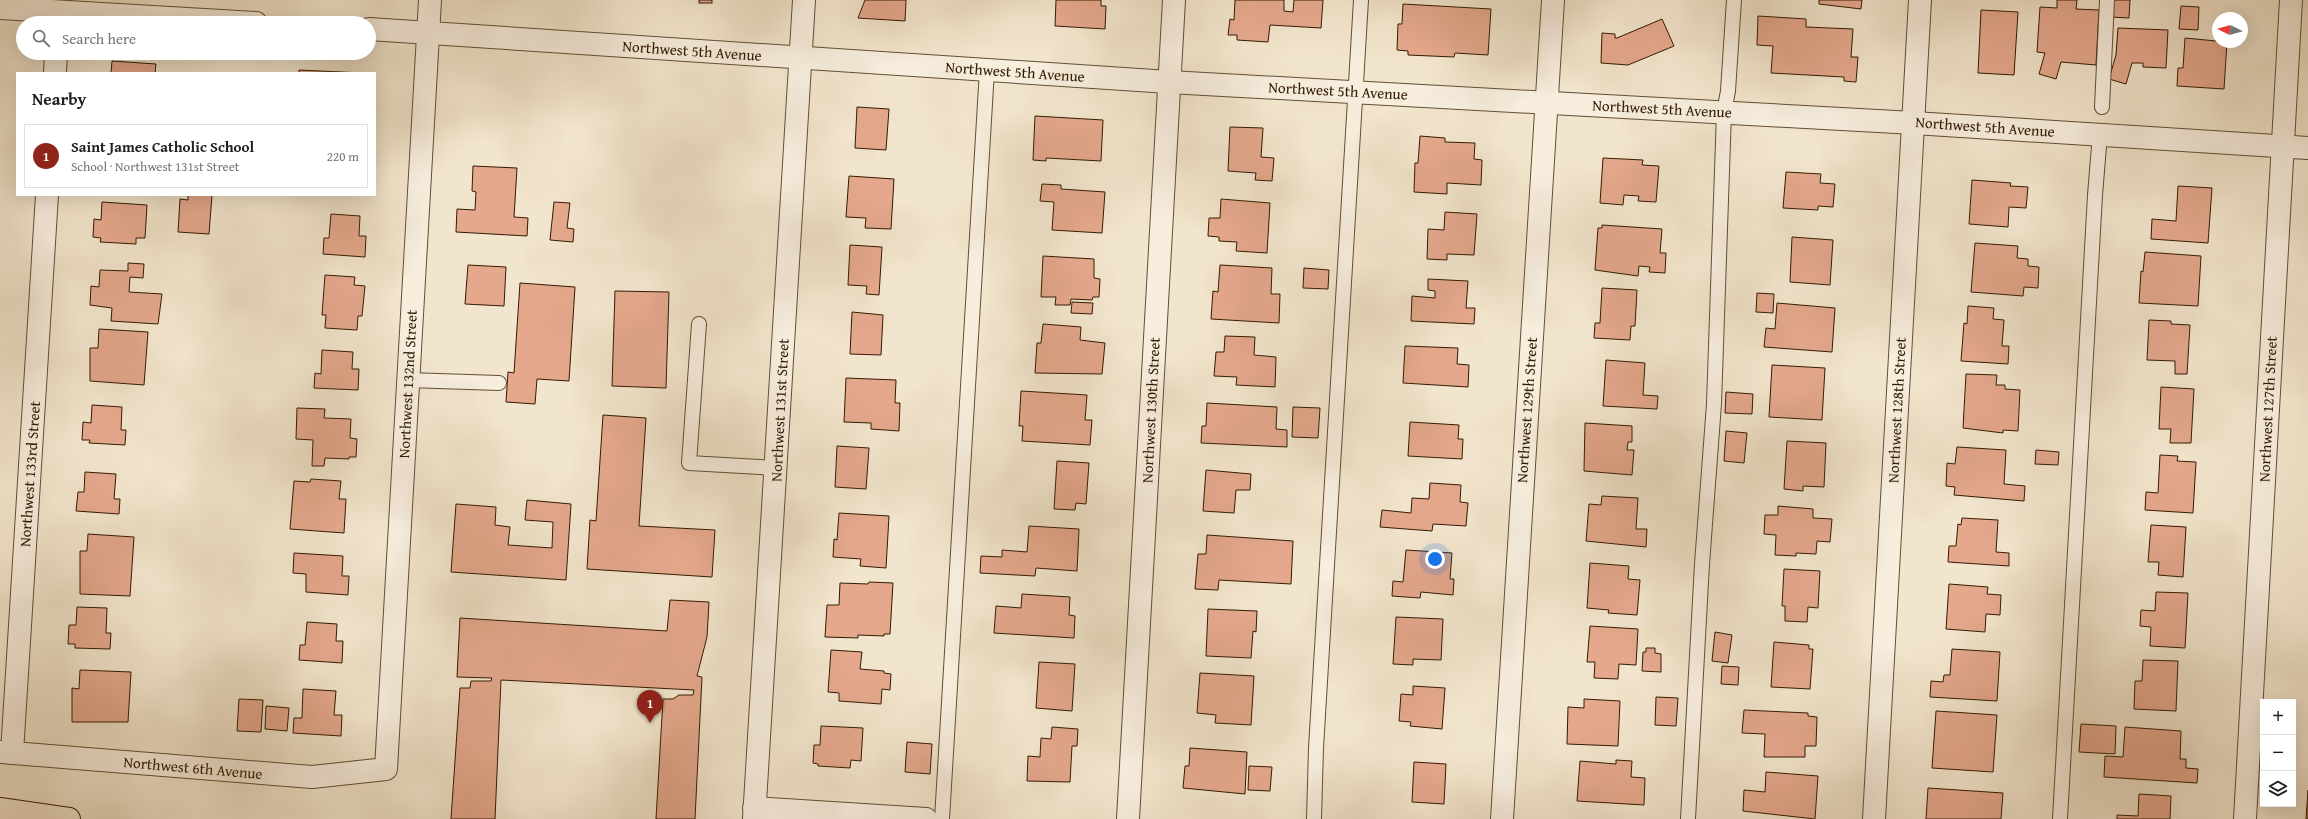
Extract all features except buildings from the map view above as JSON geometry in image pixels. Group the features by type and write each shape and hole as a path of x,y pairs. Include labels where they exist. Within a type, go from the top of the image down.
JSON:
{"highway":[{"path":"0,809 69,819"}],"street":[{"name":"Northwest 132nd Street","path":"386,769 430,0"},
{"name":"Northwest 131st Street","path":"754,814 804,0"},
{"name":"Northwest 130th Street","path":"1128,819 1174,0"},
{"name":"Northwest 129th Street","path":"1502,819 1552,0"},
{"name":"Northwest 128th Street","path":"1874,819 1920,0"},
{"name":"Northwest 127th Street","path":"2246,819 2291,0"},
{"path":"0,8 130,16"},
{"name":"Northwest 5th Avenue","path":"376,30 1169,82 1914,123 2308,148"},
{"path":"54,72 55,60"},
{"name":"Northwest 133rd Street","path":"6,753 47,196"},
{"name":"Northwest 6th Avenue","path":"6,753 312,777 386,769"},
{"path":"754,814 926,819"}],"lane":[{"path":"1314,819 1316,748 1361,0"},
{"path":"1688,819 1702,564 1714,404 1724,112 1728,91 1734,0"},
{"path":"2102,107 2107,0"},
{"path":"942,819 987,70"},
{"path":"2060,819 2094,203 2100,134"},
{"path":"699,324 689,463 776,468"},
{"path":"408,380 499,383"}],"place":[{"name":"Saint James Catholic School","path":"650,723"}]}
